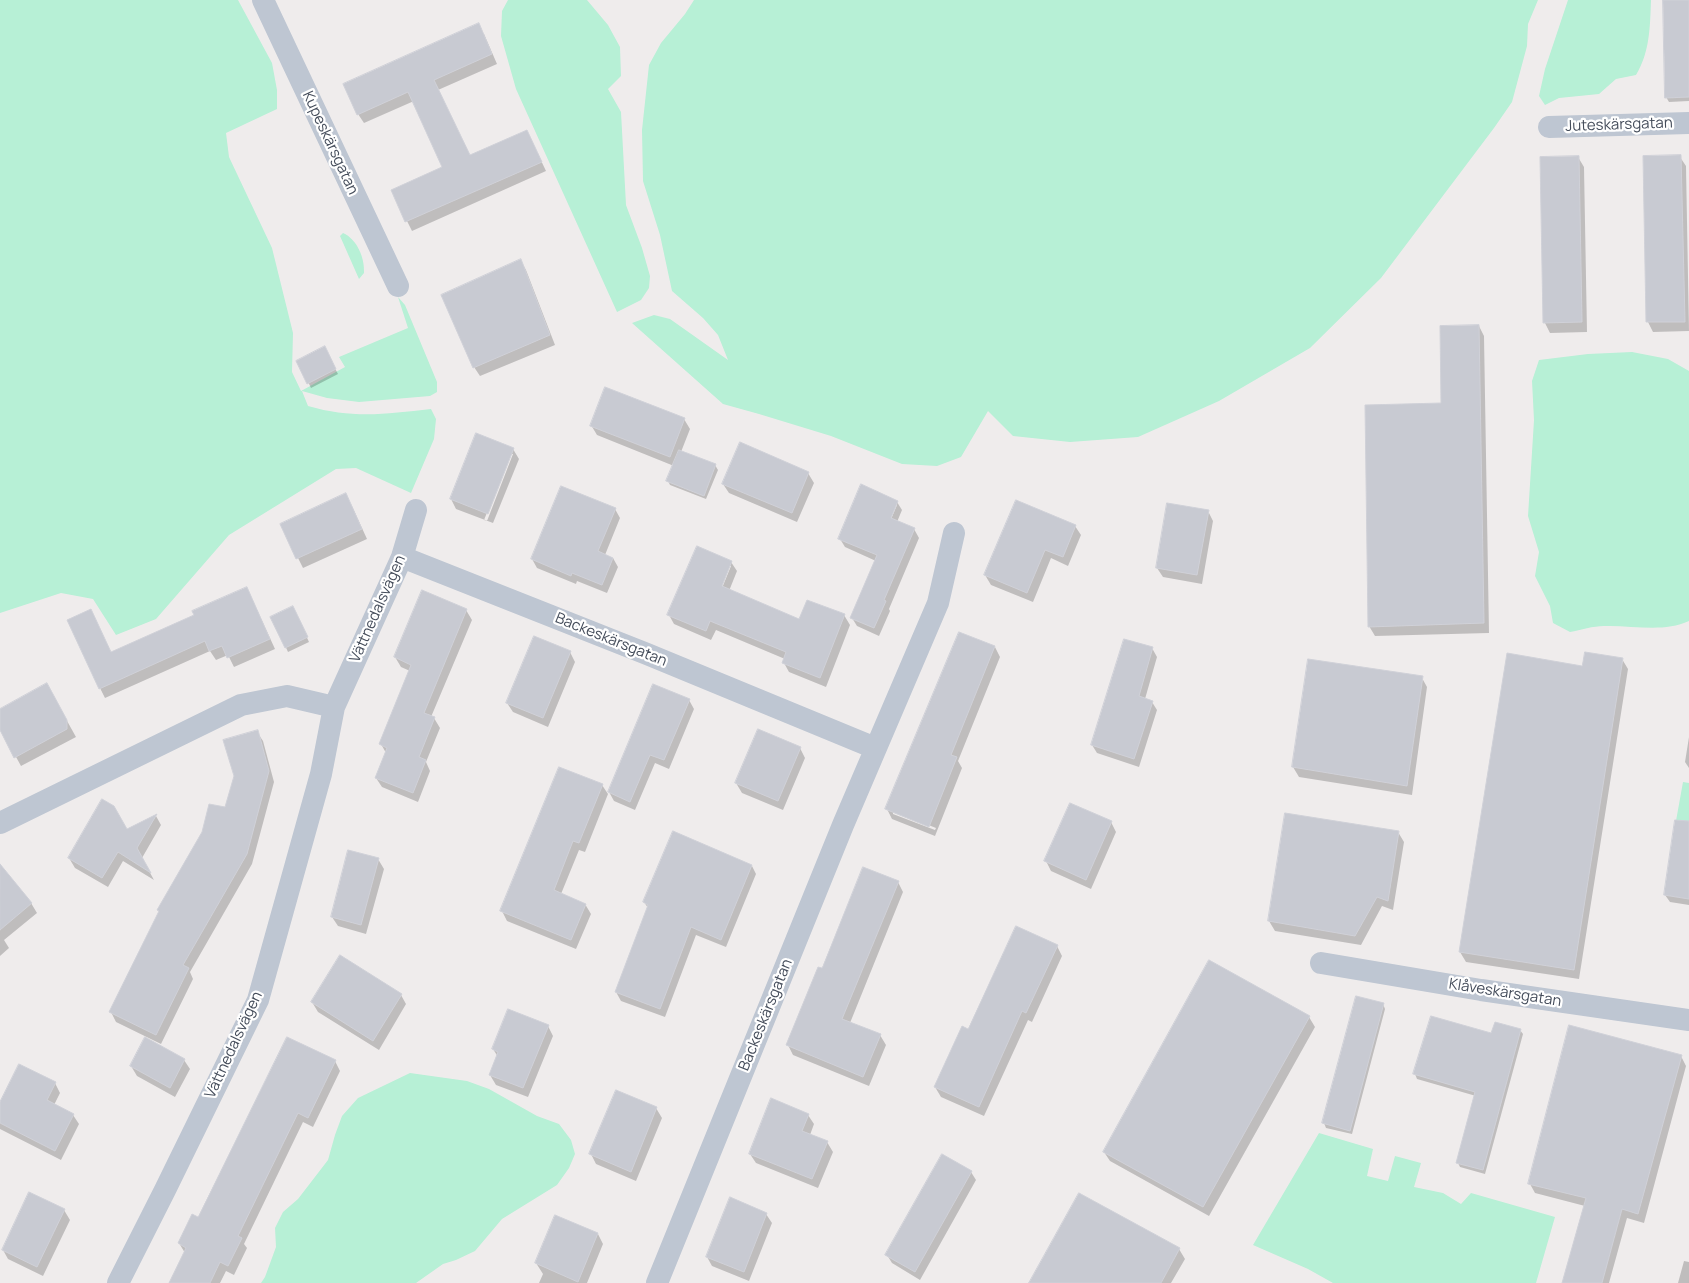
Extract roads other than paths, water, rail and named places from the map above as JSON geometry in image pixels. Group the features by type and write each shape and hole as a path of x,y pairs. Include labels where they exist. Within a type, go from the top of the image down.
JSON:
{"street":[{"name":"Kupeskärsgatan","path":"264,0 398,286"},
{"name":"Juteskärsgatan","path":"1549,127 1689,124"},
{"name":"Vättnedalsvägen","path":"118,1283 258,1000 321,774 334,707 402,557 416,510"},
{"name":"Backeskärsgatan","path":"657,1283 875,748 938,604 954,533"},
{"name":"Backeskärsgatan","path":"402,557 640,651 875,748"},
{"path":"0,823 240,705 287,696 334,707"},
{"name":"Klåveskärsgatan","path":"1321,963 1481,990 1689,1020"}]}
